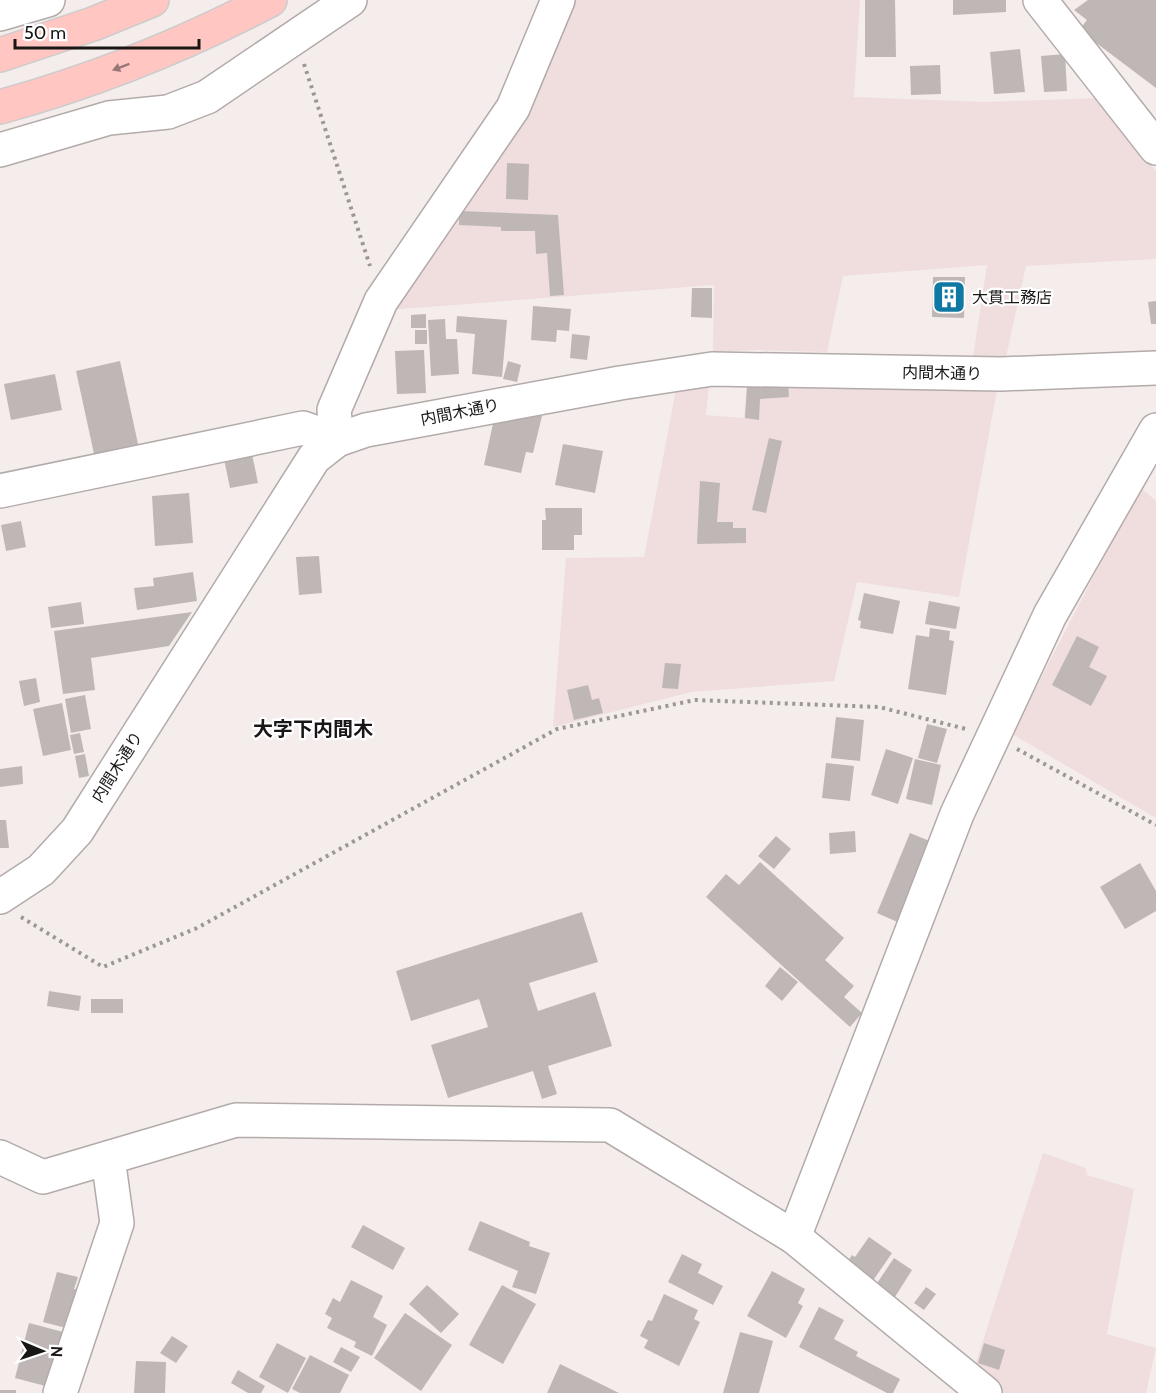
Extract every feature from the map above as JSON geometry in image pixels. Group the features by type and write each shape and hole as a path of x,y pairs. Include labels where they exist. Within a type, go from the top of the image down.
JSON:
{"highway":[{"path":"0,55 84,27 152,0"},
{"path":"0,107 66,87 143,59 212,29 270,0"}],"street":[{"path":"0,15 48,0"},
{"path":"0,150 109,118 168,112 207,97 350,0"},
{"path":"0,491 303,428 338,440 334,410 381,300 513,108 558,0"},
{"path":"1040,0 1156,148"},
{"name":"内間木通り","path":"9,906 77,831 314,458 338,440 366,430 620,383 712,369 1001,374 1156,368"},
{"path":"794,1237 957,814 1050,615 1156,430"},
{"path":"0,1157 43,1177 236,1120 610,1125 794,1237 985,1393"},
{"path":"60,1393 117,1223 108,1158"}],"path":[{"path":"295,36 381,300"},
{"path":"9,906 103,967 197,928 557,729 695,700 879,707 993,736 1156,825"}],"shaded area":[{"path":"571,0 860,0 854,97 986,102 1098,98 1156,171 1156,259 1026,266 1006,357 973,357 987,265 843,276 827,352 756,350 713,352 714,285 388,310 461,204 555,52"},
{"path":"709,386 706,415 744,418 747,386 997,390 959,597 857,582 834,681 691,692 553,727 566,558 644,557 676,390"},
{"path":"1140,487 1156,501 1156,818 1012,734"},
{"path":"1043,1153 1086,1168 1087,1175 1134,1189 1107,1334 1156,1348 1146,1393 1003,1393 973,1372"}],"building":[{"path":"865,0 895,0 896,57 865,57"},
{"path":"953,0 1006,0 1006,12 953,15"},
{"path":"1088,0 1156,0 1156,88 1079,30 1087,20 1074,10"},
{"path":"1020,49 1025,92 994,94 990,52"},
{"path":"1065,54 1067,91 1044,92 1041,56"},
{"path":"940,65 941,94 911,95 910,66"},
{"path":"507,163 529,164 528,200 506,199"},
{"path":"459,211 558,215 564,295 550,296 547,253 536,254 535,231 501,231 501,227 459,225"},
{"name":"大貫工務店","path":"933,277 965,277 964,318 932,317"},
{"path":"692,288 712,288 712,318 691,317"},
{"path":"1156,301 1156,324 1151,324 1148,302"},
{"path":"533,306 571,309 569,331 557,330 556,342 531,340"},
{"path":"426,314 426,328 411,328 411,315"},
{"path":"457,316 507,320 502,377 472,374 475,334 456,332"},
{"path":"445,319 446,339 457,339 459,374 431,376 428,320"},
{"path":"415,330 427,330 427,344 415,344"},
{"path":"572,334 590,336 587,360 570,358"},
{"path":"424,350 426,393 397,394 395,351"},
{"path":"120,361 140,453 96,463 76,371"},
{"path":"508,361 521,365 517,382 503,379"},
{"path":"55,374 62,410 11,420 4,384"},
{"path":"788,382 789,397 760,399 759,420 745,418 747,386"},
{"path":"526,412 542,416 533,453 526,452 521,473 484,465 494,419 507,422 508,415"},
{"path":"769,438 782,441 766,513 752,510"},
{"path":"563,444 603,451 595,493 555,485"},
{"path":"252,454 258,483 230,488 224,459"},
{"path":"700,481 720,483 717,522 733,522 733,528 746,528 746,543 697,544"},
{"path":"189,493 193,543 155,546 152,496"},
{"path":"545,508 582,508 582,535 574,535 574,550 542,550 542,520 546,520"},
{"path":"21,521 26,547 6,551 1,525"},
{"path":"319,556 322,593 299,595 296,557"},
{"path":"193,572 197,601 137,610 134,588 154,586 153,578"},
{"path":"864,593 900,601 893,634 860,628 861,621 858,620"},
{"path":"929,601 960,607 956,629 925,624"},
{"path":"81,602 84,624 51,628 48,607"},
{"path":"192,612 169,646 91,658 95,690 63,694 54,631"},
{"path":"930,628 950,631 949,640 954,641 946,695 908,689 916,635 929,637"},
{"path":"1077,636 1099,647 1089,667 1107,676 1091,706 1052,685"},
{"path":"665,663 681,664 678,689 662,688"},
{"path":"36,678 40,702 24,706 19,681"},
{"path":"588,685 592,700 599,698 603,713 574,720 567,690"},
{"path":"85,695 91,729 71,733 65,699"},
{"path":"62,703 71,750 43,756 33,709"},
{"path":"836,717 864,720 860,761 831,758"},
{"path":"927,724 947,729 937,763 918,758"},
{"path":"80,733 84,752 74,754 70,735"},
{"path":"886,749 913,758 898,804 871,795"},
{"path":"85,754 89,776 79,778 75,756"},
{"path":"915,759 941,765 932,805 906,799"},
{"path":"826,763 854,766 850,801 822,798"},
{"path":"22,766 23,784 0,787 0,769"},
{"path":"0,820 6,820 9,848 0,848"},
{"path":"855,831 856,852 830,854 829,833"},
{"path":"910,833 932,842 902,924 877,913"},
{"path":"776,836 791,849 774,869 758,856"},
{"path":"760,862 844,938 825,960 854,986 844,997 862,1013 850,1027 706,897 726,874 739,885"},
{"path":"1140,863 1156,891 1156,911 1125,929 1100,887"},
{"path":"582,912 598,962 529,983 538,1011 595,992 612,1046 548,1066 557,1094 542,1099 533,1071 448,1098 431,1045 488,1027 479,999 411,1021 396,971"},
{"path":"780,967 798,982 782,1001 765,986"},
{"path":"49,991 81,996 79,1011 47,1006"},
{"path":"91,999 123,999 123,1013 91,1013"},
{"path":"480,1221 530,1242 529,1246 550,1253 536,1294 512,1287 518,1271 468,1250"},
{"path":"363,1225 405,1248 393,1270 351,1247"},
{"path":"869,1237 892,1253 872,1282 846,1264 852,1255 855,1257"},
{"path":"682,1254 702,1264 698,1273 723,1286 713,1305 668,1282"},
{"path":"894,1258 912,1270 888,1308 869,1295"},
{"path":"772,1271 805,1289 798,1303 803,1306 786,1338 747,1316"},
{"path":"57,1272 78,1277 74,1289 80,1290 70,1329 43,1322"},
{"path":"351,1280 383,1296 373,1317 387,1325 372,1356 354,1347 356,1342 327,1328 332,1318 325,1314 333,1298 340,1302"},
{"path":"427,1285 459,1314 441,1333 409,1304"},
{"path":"502,1285 536,1304 503,1364 469,1345"},
{"path":"926,1287 936,1294 924,1310 914,1303"},
{"path":"664,1294 698,1310 694,1319 700,1322 679,1366 644,1348 648,1340 640,1336 648,1320 652,1321"},
{"path":"819,1307 844,1320 834,1339 858,1352 856,1356 900,1379 893,1393 887,1393 799,1347"},
{"path":"405,1313 452,1345 421,1391 374,1358"},
{"path":"29,1323 67,1333 53,1388 15,1378"},
{"path":"740,1332 773,1341 759,1393 723,1393"},
{"path":"172,1336 188,1346 176,1363 160,1353"},
{"path":"277,1343 306,1358 288,1393 259,1377"},
{"path":"984,1343 1005,1350 999,1370 978,1363"},
{"path":"341,1347 360,1357 351,1372 333,1362"},
{"path":"310,1355 349,1375 340,1393 300,1393 292,1389"},
{"path":"136,1361 166,1362 165,1393 134,1393"},
{"path":"560,1364 619,1393 547,1393"},
{"path":"238,1370 265,1386 261,1393 248,1393 231,1383"},
{"path":"0,1390 16,1390 16,1393 0,1393"}],"place":[{"name":"大貫工務店","path":"949,297"}],"district":[{"name":"大字下内間木","path":"313,729"}]}
